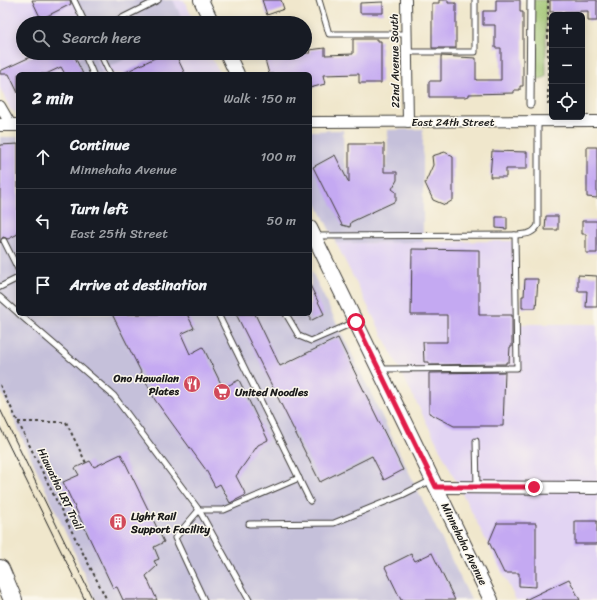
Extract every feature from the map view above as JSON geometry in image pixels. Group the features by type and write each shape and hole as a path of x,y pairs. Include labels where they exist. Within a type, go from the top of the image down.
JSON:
{"highway":[{"path":"0,569 13,600"},
{"path":"0,585 8,600"}],"main road":[{"path":"201,0 209,16"},
{"path":"230,60 236,72"},
{"name":"Minnehaha Avenue","path":"312,232 380,369 491,600"}],"street":[{"name":"22nd Avenue South","path":"406,0 408,122"},
{"path":"530,104 531,0"},
{"path":"0,106 10,125"},
{"name":"East 24th Street","path":"312,122 597,121"},
{"path":"435,484 477,487 597,488"}],"lane":[{"path":"74,0 82,16"},
{"path":"126,16 158,0"},
{"path":"319,0 329,34 406,34"},
{"path":"406,52 475,52 475,0"},
{"path":"87,60 92,72"},
{"path":"103,60 109,72"},
{"path":"312,232 530,234 538,225 538,122"},
{"path":"380,369 517,368 515,235"},
{"path":"4,241 16,265"},
{"path":"0,287 16,279"},
{"path":"0,297 16,310"},
{"path":"22,316 114,396 199,510 249,600"},
{"path":"219,316 310,501"},
{"path":"287,316 300,336 311,341 356,322"},
{"path":"476,441 477,487"},
{"path":"204,600 175,538 199,510 224,510 300,478"},
{"path":"249,524 334,523 402,495 435,484"}],"path":[{"path":"548,0 548,104"},
{"name":"Hiawatha LRT Trail","path":"0,385 107,600"},
{"path":"18,422 66,422 86,463"}],"shaded area":[{"path":"0,0 184,0 192,16 16,16 16,60 213,60 219,72 16,72 16,113 10,109 0,88"},
{"path":"76,0 173,0 181,16 84,16"},
{"path":"76,60 96,60 102,72 82,72"},
{"path":"106,60 124,60 109,67"},
{"path":"423,129 423,242 336,243 312,194 312,131 343,130 344,162 350,176 387,166 388,130"},
{"path":"0,137 16,137 16,316 312,316 312,272 471,600 96,600 0,389"},
{"path":"514,241 517,324 597,324 597,600 516,600 336,243"}],"green space":[{"path":"533,0 546,0 546,77 540,79 533,77"}],"building":[{"path":"32,0 70,0 71,4 47,16 40,16"},
{"path":"262,0 281,0 284,9 267,15"},
{"path":"439,0 448,0 448,3 456,3 456,48 432,48 432,3 439,3"},
{"path":"496,0 520,0 520,12 523,12 523,86 520,86 520,90 514,90 514,93 469,94 469,96 465,97 429,97 429,81 441,81 441,56 476,58 476,80 501,80 501,48 495,48 495,25 483,25 483,11 496,11"},
{"path":"550,0 597,0 597,21 588,21 588,11 550,12"},
{"path":"383,2 383,13 360,13 360,3"},
{"path":"353,39 377,39 377,41 381,41 381,83 359,83 359,74 323,75 325,84 312,87 312,72 268,72 265,60 312,60 312,50 325,48 325,55 353,54"},
{"path":"24,60 76,60 82,72 64,72 61,67 50,72 16,72 16,89 9,74 0,74 0,71"},
{"path":"151,60 178,60 184,72 126,72"},
{"path":"16,144 16,235 8,239 3,237 0,243 0,145"},
{"path":"349,144 384,144 384,172 397,172 397,180 392,189 396,192 396,201 351,222 350,227 342,225 313,167 335,155 349,183"},
{"path":"587,147 597,147 597,198 587,197"},
{"path":"492,151 527,152 527,169 506,169 506,177 490,177"},
{"path":"445,152 453,157 453,200 445,205 433,200 425,183 433,165 432,156"},
{"path":"546,216 558,216 558,230 545,230"},
{"path":"496,217 507,217 507,229 496,228"},
{"path":"582,221 597,221 597,253 586,253 586,234 582,234"},
{"path":"412,249 479,250 479,315 512,315 512,347 510,347 509,362 506,362 506,364 429,365 429,362 424,362 423,342 447,342 447,315 411,315"},
{"path":"578,275 597,276 597,307 586,307 587,291 578,291"},
{"path":"525,279 538,279 536,308 522,308 522,296 524,296"},
{"path":"312,289 324,314 310,321 310,316 312,316"},
{"path":"113,316 188,316 194,328 181,334 190,354 203,347 223,388 239,380 268,440 258,445 236,476 246,495 230,503 220,484 215,487 206,470 155,400"},
{"path":"237,316 256,316 280,366 338,338 403,470 384,480 372,456 320,482"},
{"path":"505,372 503,426 454,426 429,413 429,373"},
{"name":"Light Rail Support Facility","path":"121,454 164,542 154,547 159,559 154,561 157,566 146,576 157,600 123,600 117,587 113,588 63,482 79,475 75,468 90,461 94,467"},
{"path":"575,521 597,521 597,544 575,544"},
{"path":"497,523 536,523 536,587 519,586 519,573 504,573 489,542"},
{"path":"432,553 455,600 401,600 385,567 411,554 415,561"},
{"path":"569,579 580,600 525,600"}],"tram line":[{"path":"0,409 93,600"},
{"path":"0,427 85,600"}],"place":[{"name":"Ono Hawaiian Plates","path":"192,384"},
{"name":"United Noodles","path":"222,392"},
{"name":"Light Rail Support Facility","path":"118,522"}],"route":[{"path":"356,322 436,487 534,487"}]}
